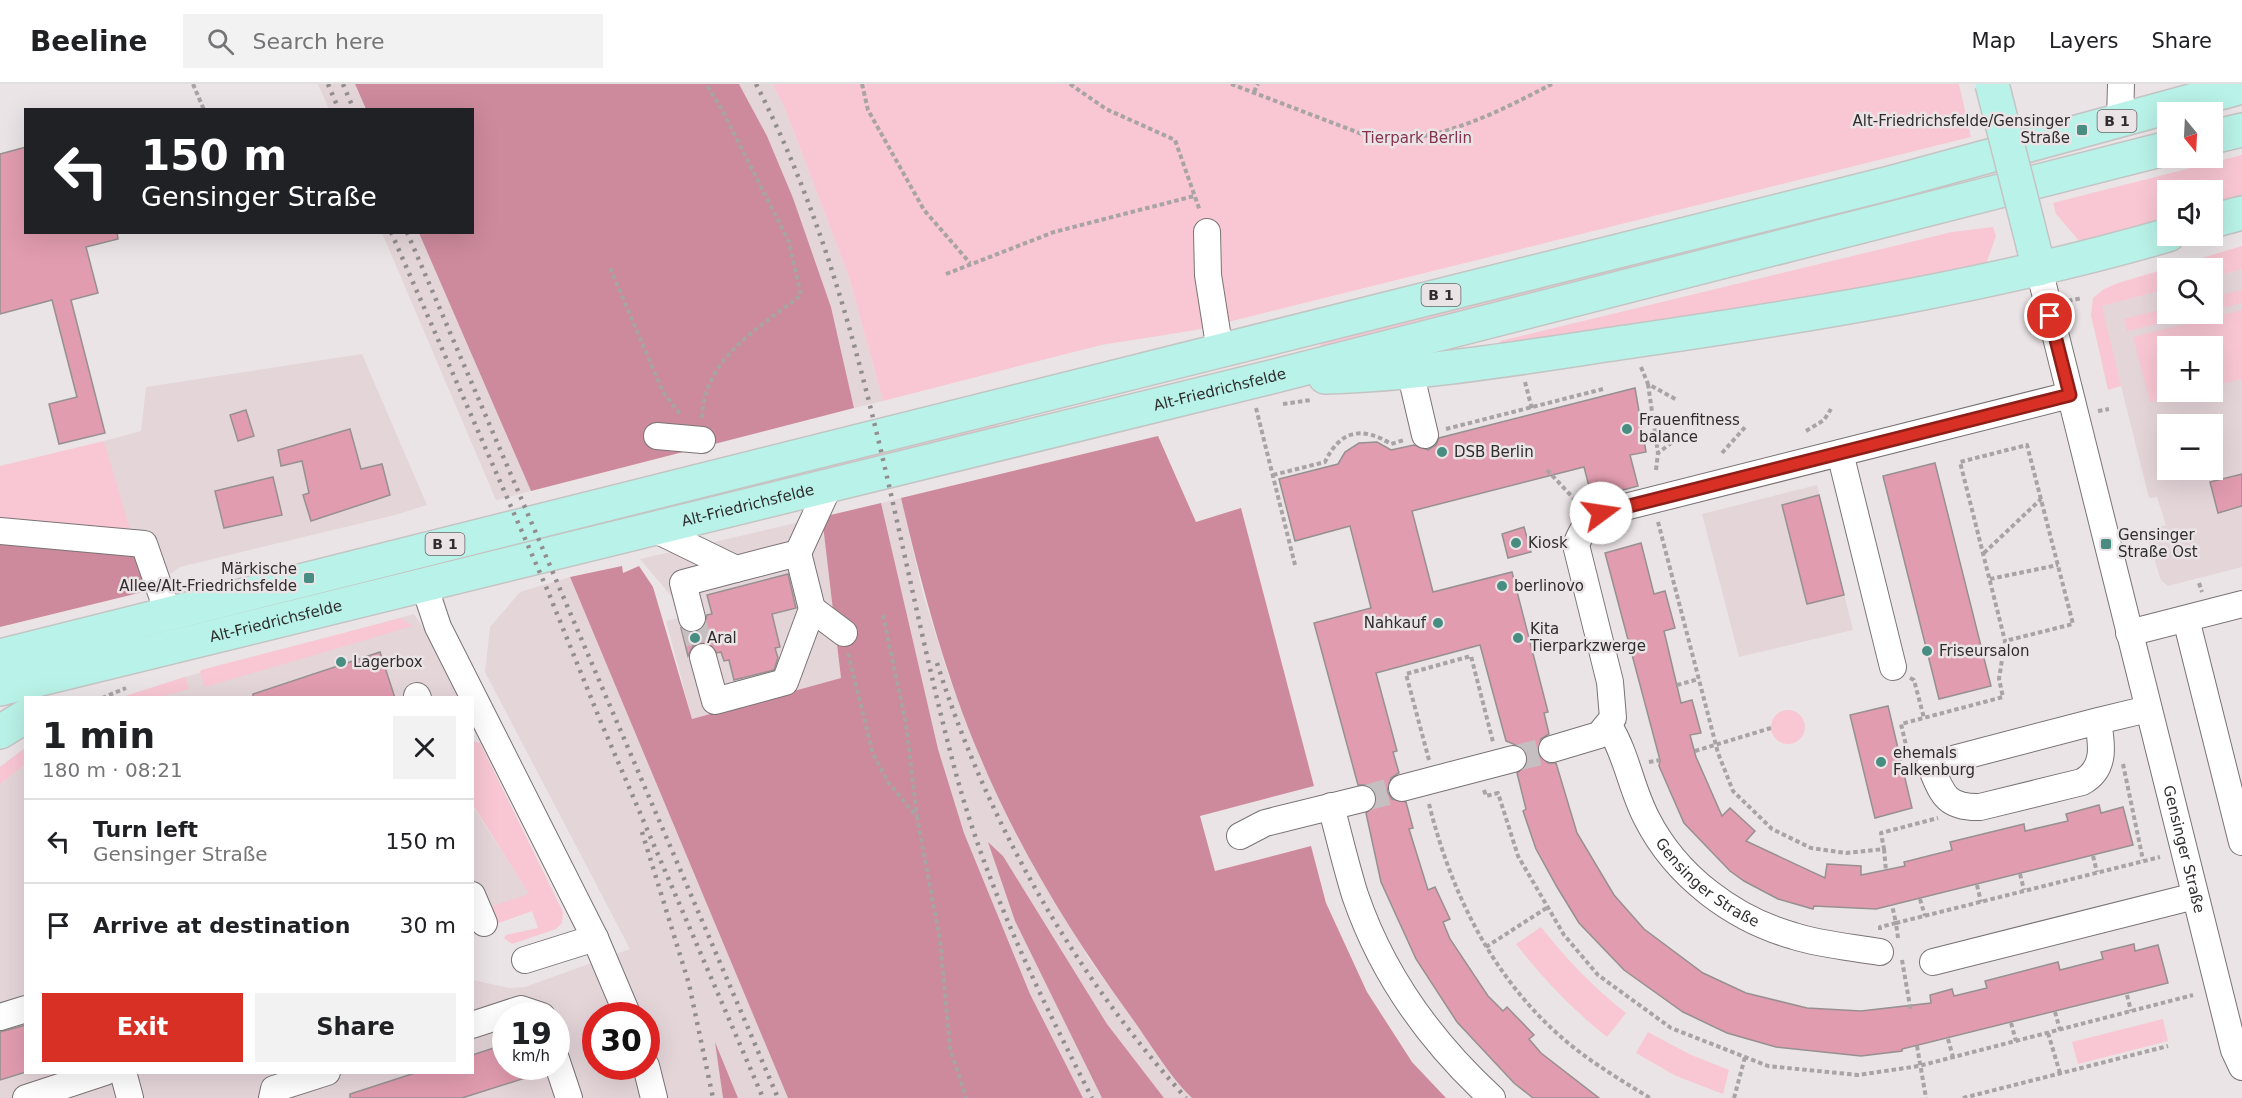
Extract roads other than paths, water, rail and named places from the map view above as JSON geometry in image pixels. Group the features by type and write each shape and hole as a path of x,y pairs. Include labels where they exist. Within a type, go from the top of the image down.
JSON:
{"main road":[{"path":"1992,84 2039,269"},
{"name":"B 1","path":"0,656 168,613 706,456 890,433 1890,183 2242,87"},
{"path":"2223,134 2242,130"},
{"name":"Alt-Friedrichsfelde","path":"0,689 828,486 1261,393 1494,320 2157,151"},
{"path":"2223,218 2242,213"},
{"path":"1261,393 1364,376 1754,323 1974,284 2157,238"},
{"path":"64,696 150,651"},
{"path":"0,732 24,717"}],"street":[{"path":"2120,120 2121,84"},
{"path":"1207,232 1208,275 1220,351"},
{"name":"Gensinger Straße","path":"2039,269 2234,1050 2242,1067"},
{"path":"1410,371 1425,435"},
{"path":"1552,749 1599,735 1609,726 1613,718 1610,682 1576,545 1581,531 1591,519 1653,500 2070,395"},
{"path":"657,436 706,456"},
{"path":"1840,453 1893,668"},
{"path":"703,657 715,701 785,682 812,609 798,553 828,486"},
{"path":"654,529 736,569"},
{"path":"0,531 144,544 168,613"},
{"path":"692,618 683,583 798,553"},
{"path":"424,585 438,627 473,696"},
{"path":"2129,633 2242,604"},
{"path":"812,609 844,633"},
{"path":"2186,619 2242,842"},
{"path":"474,698 595,938 622,1002"},
{"path":"2098,721 2103,746 2098,766 2091,777 2070,784 1980,807 1965,808 1951,803 1945,796 1930,765 2098,721 2148,709"},
{"name":"Gensinger Straße","path":"1609,726 1621,745 1646,818 1661,845 1681,870 1732,909 1766,927 1806,939 1894,951"},
{"path":"1413,786 1513,759"},
{"path":"1239,836 1265,823 1362,799"},
{"path":"1331,806 1356,895 1391,975 1436,1041 1492,1098"},
{"path":"1933,962 2195,896"},
{"path":"474,900 484,923"},
{"path":"525,960 595,938"},
{"path":"0,1017 24,1010"},
{"path":"474,1024 492,1018"},
{"path":"41,1096 100,1074"},
{"path":"124,1074 130,1098"},
{"path":"272,1098 274,1089 321,1074"},
{"path":"563,1080 569,1098"},
{"path":"650,1080 654,1098"}],"tunnel":[{"path":"692,618 703,657"},
{"path":"1513,759 1552,749"},
{"path":"1362,799 1402,788"}],"railway":[{"path":"328,84 338,108"},
{"path":"343,84 353,108"},
{"path":"756,84 794,166 825,249 851,335 874,421 933,684 968,813 1015,938 1092,1098"},
{"path":"392,234 547,589 600,720 763,1098"},
{"path":"408,234 778,1098"},
{"path":"937,663 982,781 1008,838 1038,894 1071,948 1107,1000 1186,1098"},
{"path":"642,832 689,984 713,1098"}],"place":[{"name":"Alt-Friedrichsfelde/Gensinger Straße","path":"2082,130"},
{"name":"Frauenfitness balance","path":"1627,429"},
{"name":"DSB Berlin","path":"1442,452"},
{"name":"Kiosk","path":"1516,543"},
{"name":"Gensinger Straße Ost","path":"2106,544"},
{"name":"Märkische Allee/Alt-Friedrichsfelde","path":"309,578"},
{"name":"berlinovo","path":"1502,586"},
{"name":"Nahkauf","path":"1438,623"},
{"name":"Aral","path":"695,638"},
{"name":"Kita Tierparkzwerge","path":"1518,638"},
{"name":"Friseursalon","path":"1927,651"},
{"name":"Lagerbox","path":"341,662"},
{"name":"ehemals Falkenburg","path":"1881,762"}],"park label":[{"name":"Tierpark Berlin","path":"1417,138"}]}
